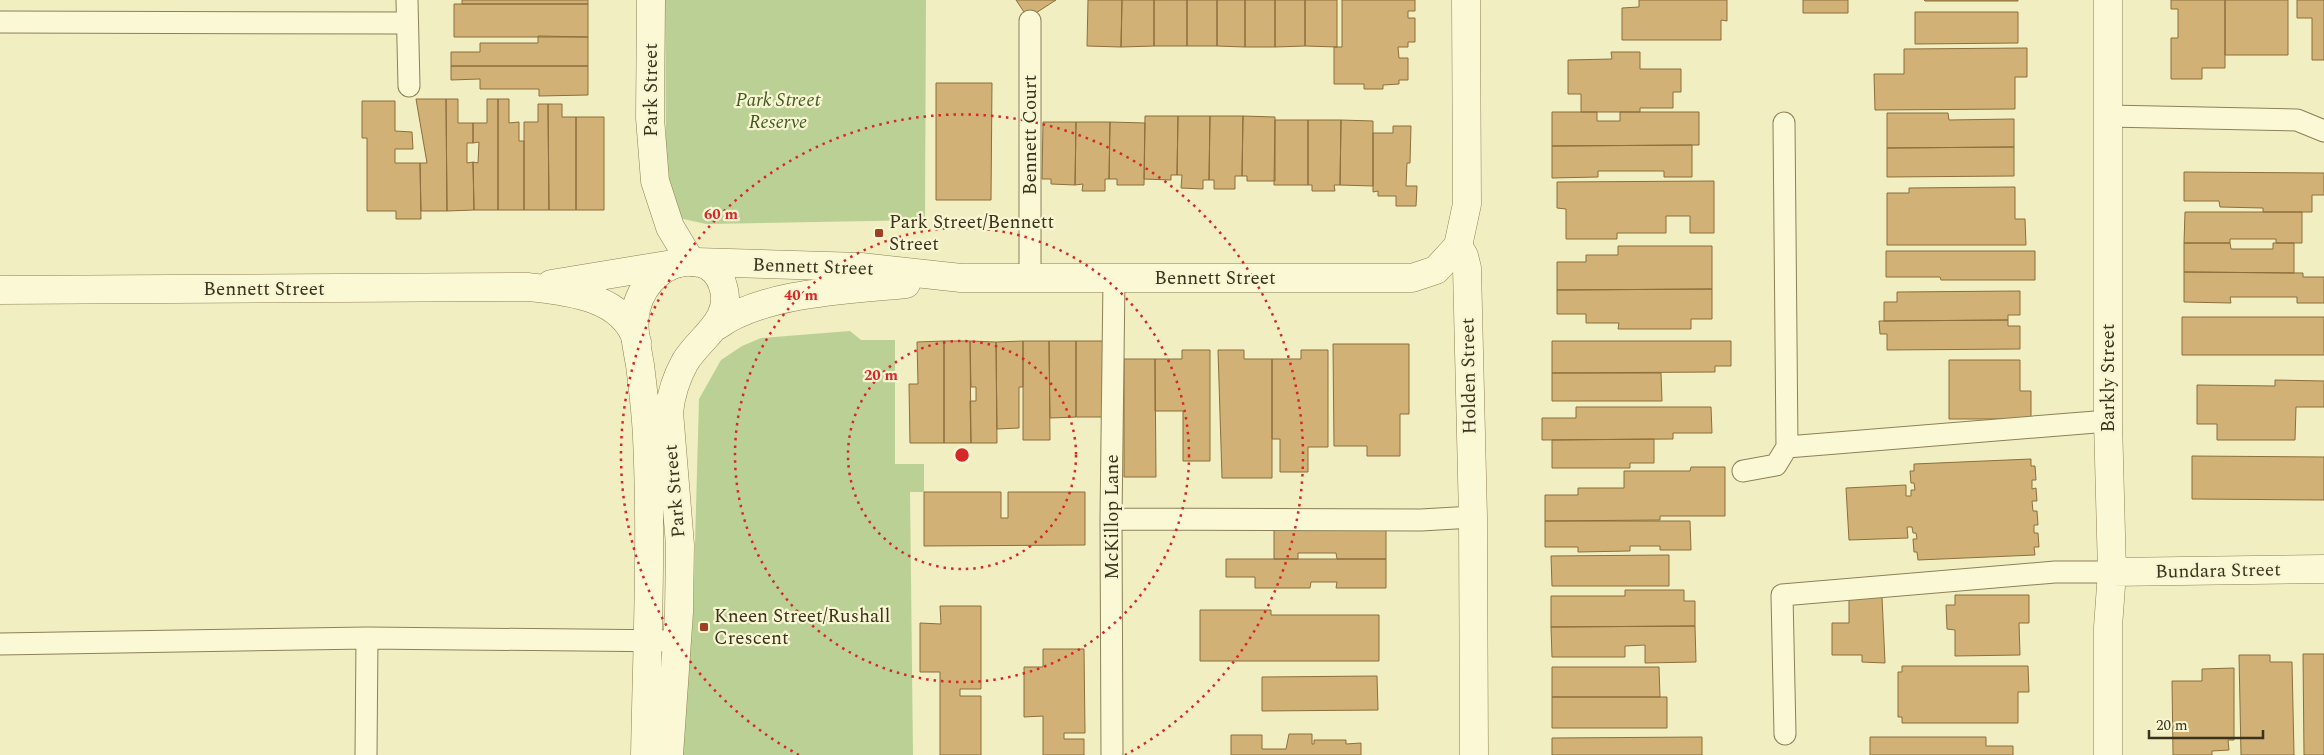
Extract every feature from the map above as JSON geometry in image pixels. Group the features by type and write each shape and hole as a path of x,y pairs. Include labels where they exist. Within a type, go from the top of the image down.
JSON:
{"street":[{"name":"Park Street","path":"651,0 650,118 655,181 670,227 689,263"},
{"path":"1458,246 1467,204 1466,0"},
{"name":"Barkly Street","path":"2108,0 2108,421 2112,572 2108,627 2108,755"},
{"name":"Bennett Street","path":"717,326 746,311 804,295 961,278 1412,278 1436,270 1458,246"},
{"name":"Holden Street","path":"1458,246 1467,268 1473,517 1474,755"},
{"name":"Park Street","path":"646,755 647,437 636,342 635,316 646,286 664,268 689,263 710,268 721,279 724,286 724,308 717,326 702,340 685,362 673,392 669,412 680,545 677,641 669,755"},
{"name":"Bennett Street","path":"0,290 528,287 689,263 861,267 961,278"},
{"name":"Bennett Street","path":"528,287 576,294 602,303 628,324 636,342"},
{"name":"Bundara Street","path":"2112,572 2324,568"}],"lane":[{"path":"407,0 406,23 409,86"},
{"name":"Bennett Court","path":"1030,21 1030,278"},
{"path":"0,22 406,23"},
{"path":"2108,116 2297,120 2324,132"},
{"path":"1743,471 1776,465 1787,447 1784,123"},
{"name":"McKillop Lane","path":"1112,755 1111,519 1114,279"},
{"path":"1787,447 2108,421"},
{"path":"1111,519 1421,520 1473,517"},
{"path":"1785,734 1782,595 2055,572 2112,572"},
{"path":"0,644 367,638 677,641"},
{"path":"366,755 367,638"}],"green space":[{"name":"Park Street Reserve","path":"665,0 926,0 925,220 706,224 679,218 670,193 666,147"},
{"path":"850,331 861,340 895,340 895,464 924,464 924,492 910,492 913,755 681,755 693,617 699,399 721,360 742,346 761,338"}],"building":[{"path":"462,0 588,0 588,4 462,4"},
{"path":"1016,0 1056,0 1028,18"},
{"path":"1088,0 1122,0 1121,47 1087,46"},
{"path":"1122,0 1154,0 1154,46 1121,47"},
{"path":"1154,0 1187,0 1187,46 1154,46"},
{"path":"1187,0 1217,0 1217,46 1187,46"},
{"path":"1217,0 1245,0 1245,47 1217,46"},
{"path":"1245,0 1275,0 1275,47 1245,47"},
{"path":"1275,0 1305,0 1305,46 1275,47"},
{"path":"1305,0 1337,0 1337,47 1305,46"},
{"path":"1342,0 1415,0 1415,11 1408,11 1408,18 1415,18 1415,42 1408,42 1408,47 1398,47 1399,58 1408,58 1408,80 1399,80 1399,84 1383,85 1383,89 1364,89 1364,84 1334,84 1334,47 1342,47"},
{"path":"1639,0 1727,0 1727,21 1721,20 1721,40 1622,40 1622,8 1639,7"},
{"path":"1803,0 1848,0 1848,13 1803,13"},
{"path":"2018,0 2018,1 1925,1"},
{"path":"2171,0 2225,0 2225,68 2202,68 2202,79 2171,79 2171,38 2178,38 2178,9 2171,9"},
{"path":"2225,0 2288,0 2288,55 2225,55"},
{"path":"2297,0 2324,0 2324,60 2312,60 2312,18 2297,18"},
{"path":"454,4 588,4 588,37 454,37"},
{"path":"1915,12 2018,12 2018,43 1915,44"},
{"path":"538,36 588,37 588,66 451,66 451,52 480,52 480,43 538,43"},
{"path":"2027,48 2027,77 2015,77 2015,109 1875,110 1874,74 1904,74 1904,49"},
{"path":"1611,52 1640,52 1640,69 1681,69 1681,92 1673,92 1673,108 1640,108 1640,112 1581,112 1581,94 1568,94 1568,60 1612,59"},
{"path":"451,66 588,66 588,95 539,96 539,89 480,89 480,79 451,80"},
{"path":"936,83 992,83 991,200 936,200"},
{"path":"416,99 446,99 447,211 421,211 420,163 427,163"},
{"path":"446,99 458,99 458,123 473,123 473,143 467,143 467,163 473,162 474,210 447,211"},
{"path":"487,99 498,99 498,210 474,210 473,162 478,163 479,142 473,143 473,123 487,123"},
{"path":"498,99 509,99 509,123 519,122 519,141 524,141 524,210 498,210"},
{"path":"362,101 395,101 395,131 412,132 413,149 395,149 395,163 420,163 421,219 396,219 396,211 367,211 367,138 362,138"},
{"path":"538,104 548,104 549,210 524,210 524,122 538,122"},
{"path":"548,104 562,104 562,117 576,117 576,210 549,210"},
{"path":"1552,112 1597,112 1597,121 1620,121 1620,112 1699,112 1699,145 1552,146"},
{"path":"1887,113 1948,113 1949,120 2014,119 2014,147 1887,148"},
{"path":"1145,116 1178,116 1177,175 1171,175 1171,180 1144,179"},
{"path":"1178,116 1210,116 1209,180 1203,180 1203,189 1181,188 1182,175 1177,175"},
{"path":"1210,116 1243,116 1242,176 1235,176 1235,189 1214,189 1214,180 1209,180"},
{"path":"1243,116 1275,117 1275,181 1247,181 1247,176 1242,176"},
{"path":"576,117 604,117 604,210 576,210"},
{"path":"1275,120 1308,120 1308,185 1274,185"},
{"path":"1308,120 1341,120 1340,185 1334,185 1335,191 1312,191 1312,185 1308,185"},
{"path":"1341,120 1373,121 1373,186 1340,185"},
{"path":"1043,122 1076,122 1075,185 1051,184 1051,179 1042,179"},
{"path":"1076,122 1110,122 1109,179 1105,179 1105,191 1082,191 1083,184 1075,185"},
{"path":"1110,122 1145,123 1144,185 1117,185 1117,179 1109,179"},
{"path":"1393,126 1411,126 1410,163 1407,163 1406,186 1417,186 1416,206 1396,206 1396,196 1378,196 1378,191 1373,192 1373,133 1393,133"},
{"path":"1692,145 1692,177 1664,177 1664,171 1598,171 1598,177 1552,178 1552,146"},
{"path":"2014,147 2014,176 1887,177 1887,148"},
{"path":"2184,172 2324,173 2324,195 2312,195 2312,212 2263,212 2263,208 2220,207 2219,201 2184,201"},
{"path":"1714,181 1714,233 1690,233 1690,216 1666,216 1666,233 1617,233 1617,239 1566,239 1566,209 1557,208 1557,182"},
{"path":"2015,187 2015,219 2025,219 2026,245 1887,245 1887,193 1909,193 1909,188"},
{"path":"2185,212 2302,212 2302,243 2276,243 2276,239 2230,239 2230,243 2184,243"},
{"path":"2184,243 2230,243 2231,249 2273,249 2273,243 2294,243 2294,273 2184,272"},
{"path":"1618,246 1712,246 1712,289 1557,290 1557,262 1586,262 1586,255 1618,255"},
{"path":"1886,251 2035,251 2035,280 1941,280 1940,277 1886,277"},
{"path":"2184,272 2303,273 2303,277 2324,277 2324,303 2297,303 2297,297 2230,297 2231,303 2184,302"},
{"path":"1712,289 1712,319 1691,319 1691,329 1618,329 1619,323 1586,323 1586,314 1557,314 1557,290"},
{"path":"2020,291 2020,315 2008,315 2008,320 1884,321 1884,302 1897,302 1897,292"},
{"path":"2182,317 2324,317 2324,355 2182,355"},
{"path":"2008,320 2008,326 2020,326 2020,349 1887,350 1887,334 1880,334 1879,321"},
{"path":"944,341 944,443 910,443 909,384 918,384 917,342"},
{"path":"944,341 970,341 971,443 944,443"},
{"path":"970,341 996,342 997,443 971,443 970,401 976,401 976,387 971,387"},
{"path":"1023,341 1023,387 1019,387 1019,428 997,429 996,342"},
{"path":"1023,341 1049,341 1050,440 1023,440"},
{"path":"1049,341 1076,341 1076,417 1050,418"},
{"path":"1076,341 1103,341 1103,417 1076,417"},
{"path":"1552,341 1731,341 1731,366 1715,366 1715,372 1552,373"},
{"path":"1333,344 1409,344 1409,414 1400,414 1400,456 1367,456 1367,446 1334,446"},
{"path":"1182,350 1210,350 1210,461 1183,461 1183,411 1155,411 1155,359 1182,359"},
{"path":"1218,350 1244,350 1244,359 1272,359 1272,478 1222,478"},
{"path":"1301,350 1328,350 1328,447 1308,447 1308,472 1280,472 1280,439 1272,439 1272,359 1301,359"},
{"path":"1124,359 1155,359 1156,477 1124,477"},
{"path":"1949,360 2020,360 2020,391 2031,391 2031,419 1949,419"},
{"path":"1552,373 1661,373 1662,401 1552,401"},
{"path":"2275,380 2324,381 2324,407 2296,407 2295,440 2217,440 2217,424 2197,424 2197,385 2275,386"},
{"path":"1576,407 1711,407 1712,433 1673,433 1673,439 1542,440 1542,418 1576,418"},
{"path":"1654,439 1654,463 1630,463 1630,468 1552,468 1552,440"},
{"path":"2192,456 2324,457 2324,500 2192,499"},
{"path":"2031,459 2031,466 2035,466 2036,480 2032,480 2032,489 2036,488 2037,501 2032,501 2033,511 2037,511 2038,525 2034,525 2034,533 2038,533 2039,547 2034,547 2035,555 1918,560 1917,552 1914,552 1913,539 1917,539 1916,533 1913,533 1912,527 1907,527 1908,538 1849,540 1846,488 1906,485 1906,496 1911,496 1911,490 1915,490 1914,483 1911,483 1910,471 1914,471 1914,464"},
{"path":"1691,467 1725,467 1725,516 1660,516 1660,520 1545,521 1545,495 1578,495 1578,488 1624,488 1624,471 1690,471"},
{"path":"924,492 1001,492 1001,518 1008,518 1008,492 1085,492 1085,545 924,546"},
{"path":"1545,521 1690,521 1691,550 1660,550 1660,546 1630,546 1630,551 1578,552 1578,547 1545,547"},
{"path":"1274,525 1386,525 1386,559 1337,559 1336,553 1298,553 1298,559 1274,559"},
{"path":"1669,555 1669,586 1552,586 1551,556"},
{"path":"1226,559 1386,559 1386,588 1336,588 1337,582 1311,582 1310,588 1255,588 1255,577 1226,577"},
{"path":"1625,590 1684,590 1684,601 1695,601 1695,626 1551,627 1551,596 1625,596"},
{"path":"1955,595 2029,595 2029,623 2019,623 2020,655 1955,656 1955,630 1947,629 1946,605 1955,605"},
{"path":"1849,597 1882,597 1885,663 1862,662 1862,655 1832,655 1832,623 1849,623"},
{"path":"940,606 981,606 981,689 960,689 960,696 981,696 981,755 940,755 940,672 920,672 920,623 941,624"},
{"path":"1200,610 1271,610 1271,615 1379,615 1379,661 1200,661"},
{"path":"1695,626 1696,662 1645,663 1645,645 1625,646 1625,657 1552,657 1551,627"},
{"path":"1043,649 1084,649 1085,733 1064,733 1064,739 1084,739 1084,755 1043,755 1043,716 1024,717 1024,667 1043,667"},
{"path":"2303,654 2324,654 2324,755 2304,755"},
{"path":"2239,655 2270,655 2270,662 2292,662 2294,755 2241,755"},
{"path":"1902,666 2028,666 2029,692 2018,692 2018,723 1902,723 1902,717 1898,717 1898,672 1902,672"},
{"path":"1552,667 1659,667 1660,697 1552,697"},
{"path":"2234,668 2234,740 2228,740 2229,750 2212,751 2212,755 2173,755 2172,681 2202,681 2202,669"},
{"path":"1377,676 1378,710 1262,711 1262,677"},
{"path":"1552,697 1667,697 1667,728 1552,728"},
{"path":"1289,734 1312,734 1312,744 1314,744 1314,740 1346,740 1346,744 1361,743 1361,755 1231,755 1231,735 1262,735 1262,749 1286,749"},
{"path":"1702,737 1702,755 1552,755 1552,738"},
{"path":"1870,737 1986,737 1986,746 2013,746 2013,755 1870,755"}],"place":[{"name":"Park Street/Bennett Street","path":"879,233"},
{"name":"Kneen Street/Rushall Crescent","path":"704,627"}]}
